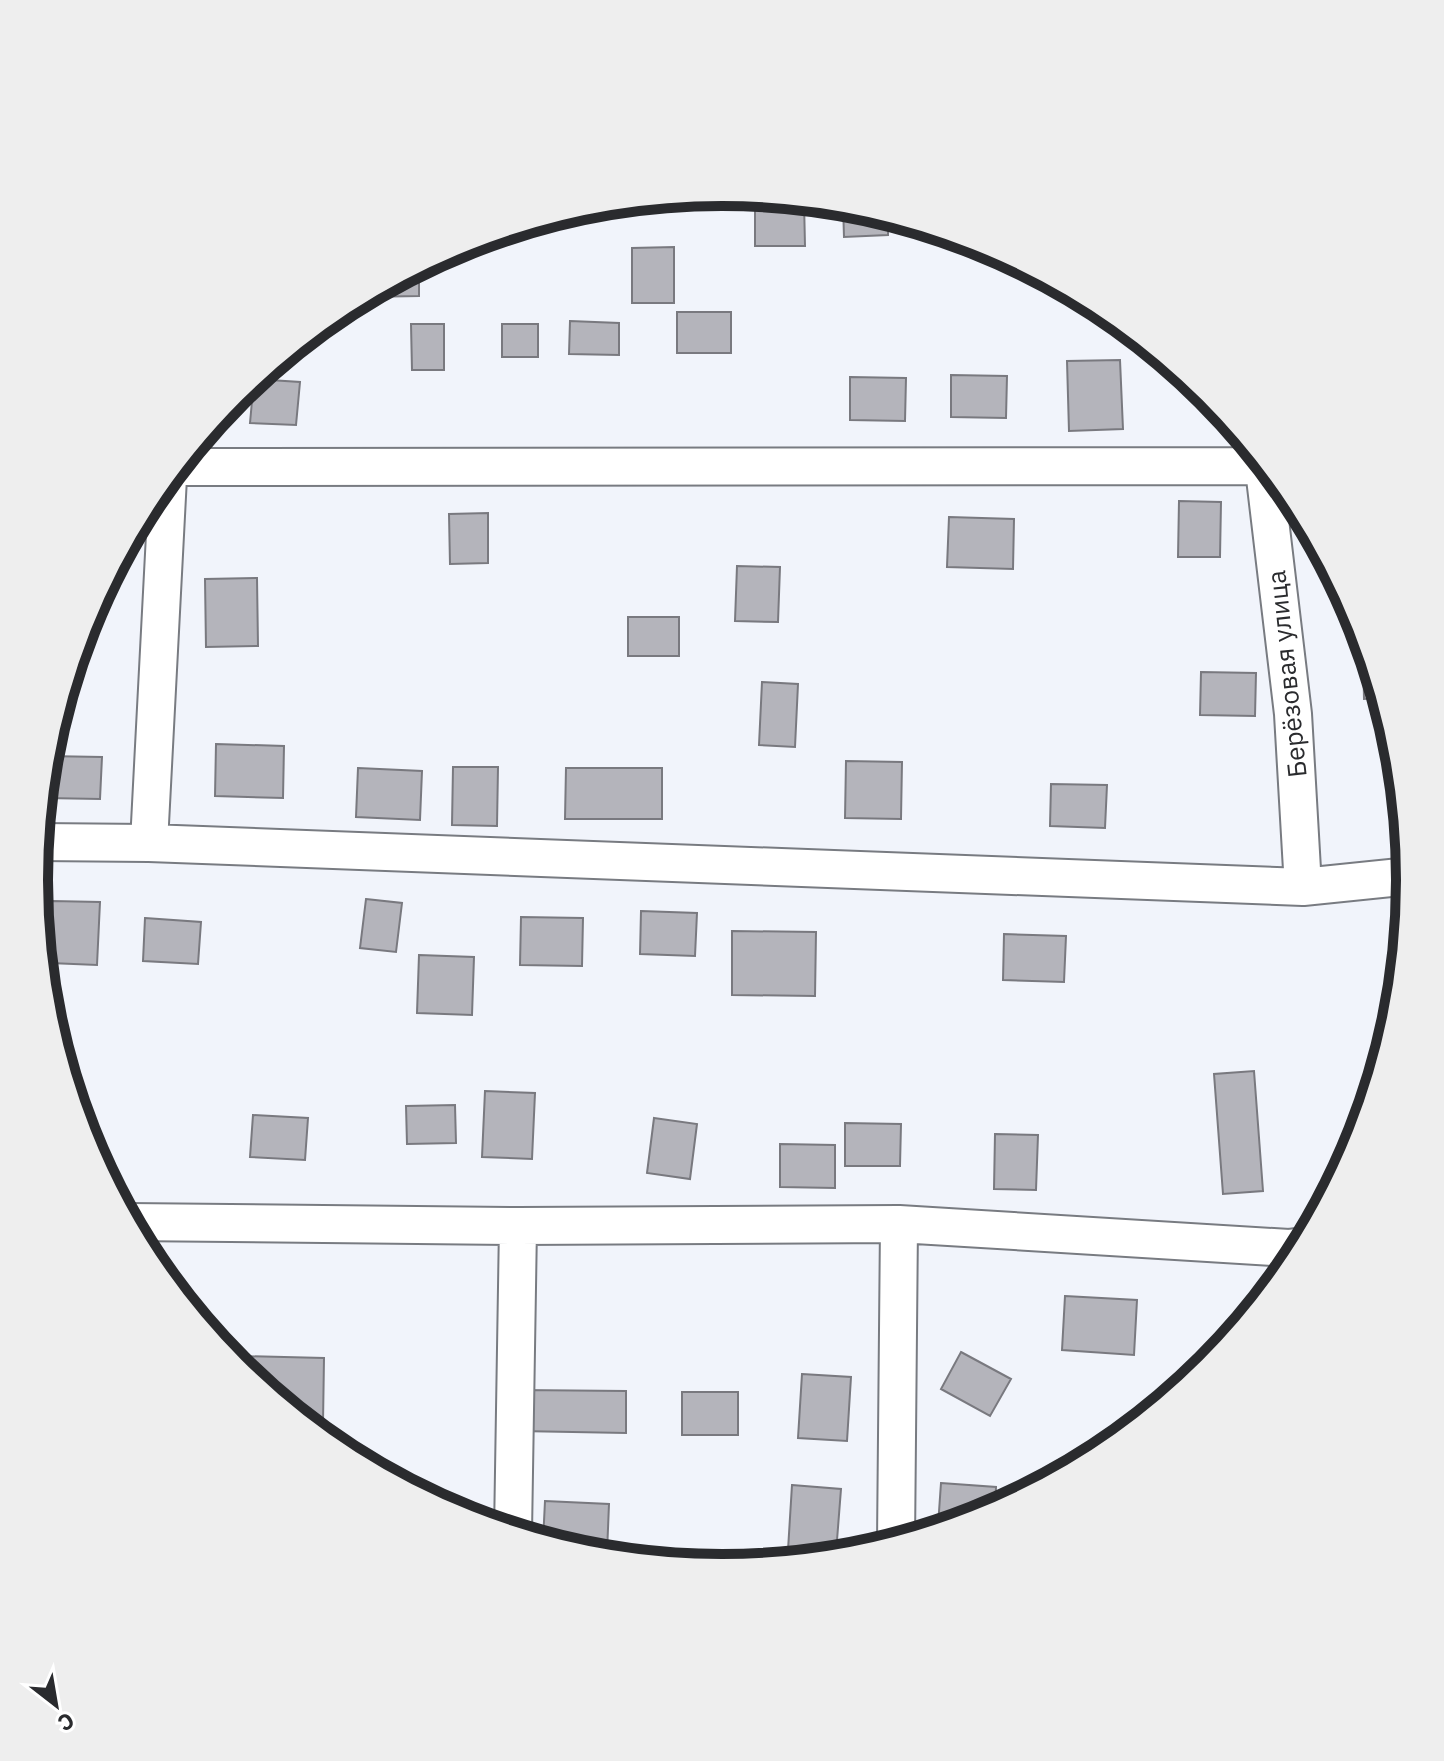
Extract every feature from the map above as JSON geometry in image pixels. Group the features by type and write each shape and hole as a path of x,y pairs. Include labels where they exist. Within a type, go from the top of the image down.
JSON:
{"street":[{"path":"190,467 1251,463"},
{"name":"Берёзовая улица","path":"1266,483 1293,714 1303,887"},
{"path":"149,843 167,499"},
{"path":"49,842 149,843 1303,887 1396,877"},
{"path":"141,1222 518,1226 899,1224 1283,1253"},
{"path":"896,1532 899,1224"},
{"path":"513,1521 518,1226"}],"building":[{"path":"755,208 804,211 805,246 755,246"},
{"path":"843,217 888,227 888,235 844,237"},
{"path":"674,247 674,303 632,303 632,248"},
{"path":"419,279 419,296 386,297"},
{"path":"677,312 731,312 731,353 677,353"},
{"path":"570,321 619,323 619,355 569,354"},
{"path":"411,324 444,324 444,370 412,370"},
{"path":"502,324 538,324 538,357 502,357"},
{"path":"1120,360 1123,429 1069,431 1067,361"},
{"path":"951,375 1007,376 1006,418 951,417"},
{"path":"850,377 906,378 905,421 850,420"},
{"path":"271,380 300,382 296,425 250,423 252,397"},
{"path":"1179,501 1221,502 1220,557 1178,557"},
{"path":"488,513 488,563 450,564 449,514"},
{"path":"949,517 1014,519 1013,569 947,567"},
{"path":"737,566 780,567 778,622 735,621"},
{"path":"257,578 258,646 206,647 205,579"},
{"path":"628,617 679,617 679,656 628,656"},
{"path":"1201,672 1256,673 1255,716 1200,715"},
{"path":"1364,675 1371,699 1364,699"},
{"path":"762,682 798,684 795,747 759,745"},
{"path":"216,744 284,746 283,798 215,796"},
{"path":"60,756 102,757 100,799 53,798"},
{"path":"846,761 902,762 901,819 845,818"},
{"path":"453,767 498,767 497,826 452,825"},
{"path":"358,768 422,771 420,820 356,817"},
{"path":"566,768 662,768 662,819 565,819"},
{"path":"1051,784 1107,785 1105,828 1050,826"},
{"path":"366,899 402,903 396,952 360,948"},
{"path":"52,901 100,902 97,965 53,963"},
{"path":"641,911 697,913 695,956 640,954"},
{"path":"521,917 583,918 582,966 520,965"},
{"path":"145,918 201,922 198,964 143,961"},
{"path":"732,931 816,932 815,996 732,995"},
{"path":"1004,934 1066,936 1064,982 1003,980"},
{"path":"419,955 474,957 472,1015 417,1013"},
{"path":"1254,1071 1263,1191 1223,1194 1214,1074"},
{"path":"485,1091 535,1093 532,1159 482,1157"},
{"path":"455,1105 456,1143 407,1144 406,1106"},
{"path":"253,1115 308,1118 305,1160 250,1157"},
{"path":"654,1118 697,1124 690,1179 647,1173"},
{"path":"845,1123 901,1124 900,1166 845,1166"},
{"path":"995,1134 1038,1135 1036,1190 994,1189"},
{"path":"780,1144 835,1145 835,1188 780,1187"},
{"path":"1065,1296 1137,1300 1134,1355 1062,1350"},
{"path":"961,1352 1011,1379 990,1416 941,1389"},
{"path":"244,1356 324,1358 323,1423"},
{"path":"802,1374 851,1377 847,1441 798,1438"},
{"path":"520,1390 626,1391 626,1433 519,1431"},
{"path":"682,1392 738,1392 738,1435 682,1435"},
{"path":"941,1483 996,1487 996,1496 938,1519"},
{"path":"792,1485 841,1489 837,1545 788,1550"},
{"path":"545,1501 609,1504 607,1545 544,1531"}]}
